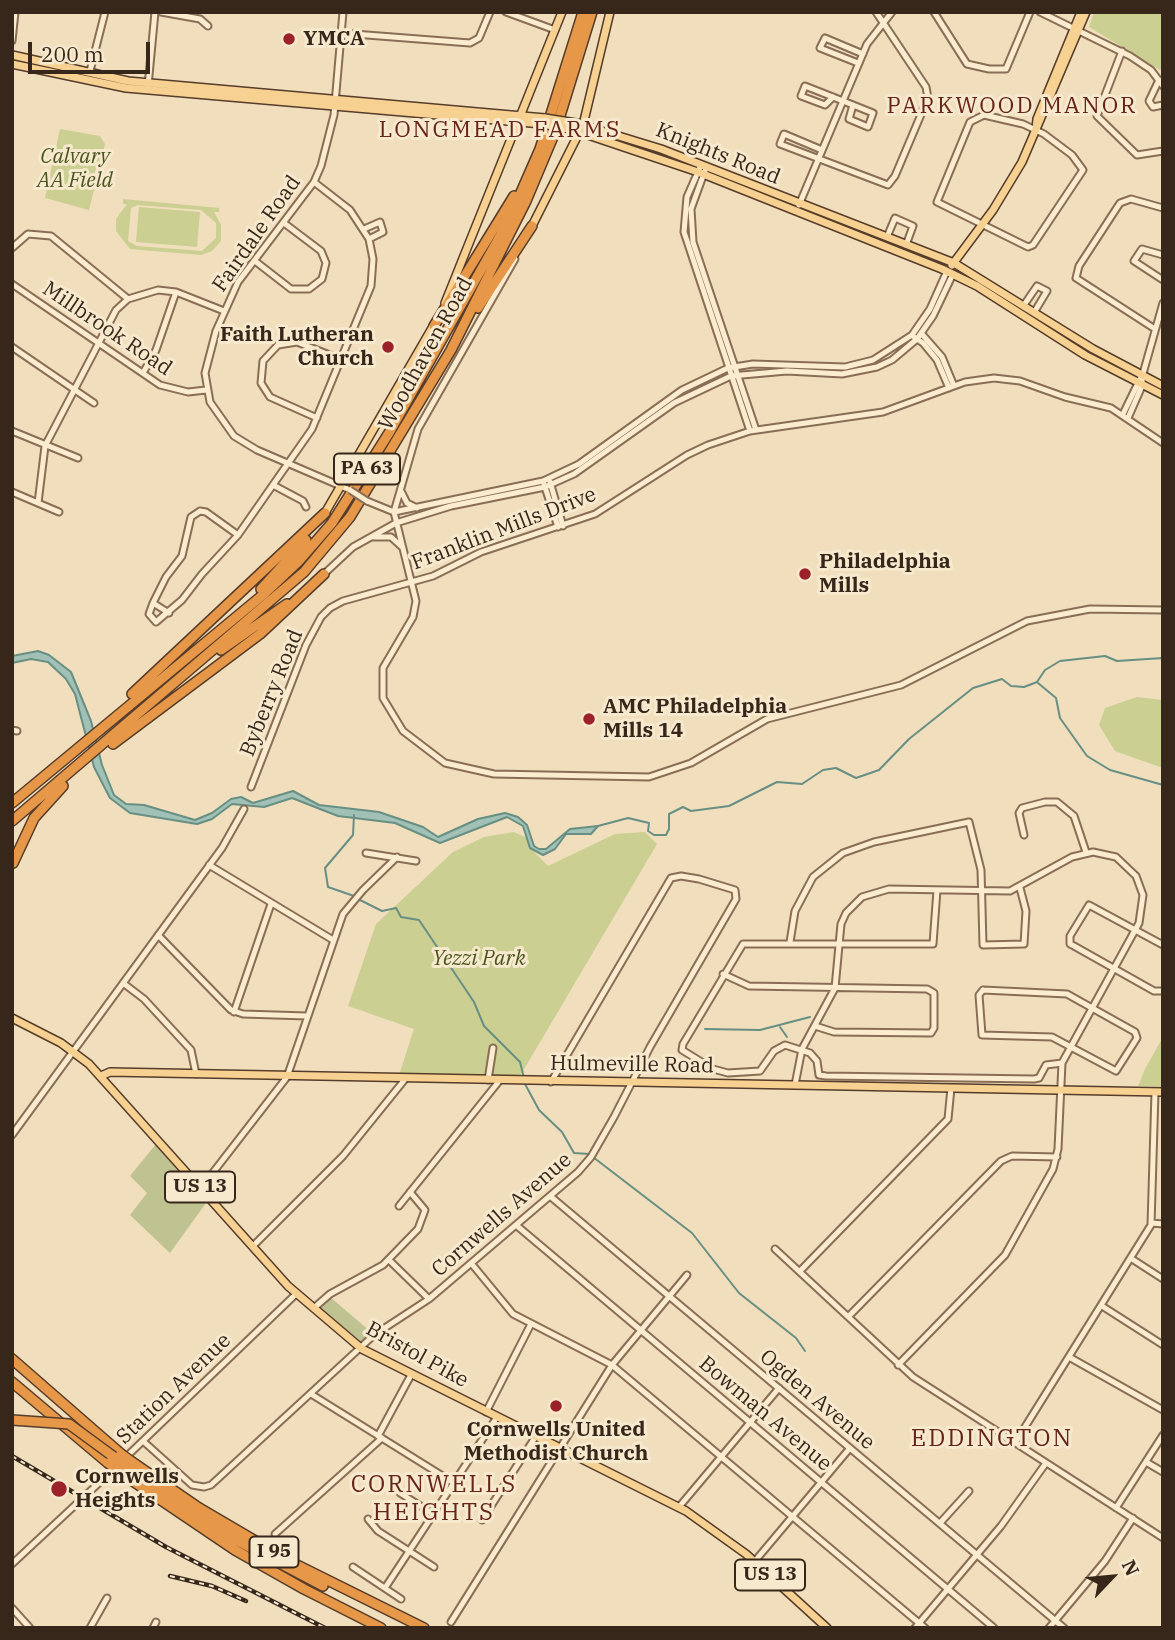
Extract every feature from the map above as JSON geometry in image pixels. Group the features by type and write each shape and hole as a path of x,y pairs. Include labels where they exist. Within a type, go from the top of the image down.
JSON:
{"highway":[{"name":"Woodhaven Road","path":"12,803 95,728 221,629 298,562 345,505 496,245 522,193 544,135 583,12"},
{"name":"Woodhaven Road","path":"12,821 101,750 304,572 329,545 390,456 451,350 526,201 555,132 592,12"},
{"path":"577,65 598,12"},
{"path":"434,326 513,199 544,135"},
{"path":"451,350 532,226"},
{"path":"221,629 292,556 325,513"},
{"path":"95,728 263,574 325,513"},
{"path":"169,689 324,574"},
{"path":"101,750 260,634 324,574"},
{"path":"12,795 84,738"},
{"path":"12,795 63,758"},
{"path":"13,865 34,818 90,759"},
{"path":"13,865 19,841 33,815 74,770"},
{"name":"I 95","path":"12,1359 121,1454 127,1468 234,1550 304,1590 381,1628"},
{"name":"I 95","path":"12,1382 108,1463 127,1468 291,1562 424,1628"},
{"path":"12,1390 50,1422 75,1436"},
{"path":"12,1420 69,1424 127,1468 252,1550 414,1628"}],"main road":[{"name":"Woodhaven Road","path":"325,513 346,488 434,326 562,12"},
{"name":"Woodhaven Road","path":"532,226 578,128 610,12"},
{"path":"1077,28 1081,12"},
{"path":"950,272 1014,176 1086,12"},
{"name":"Knights Road","path":"12,55 148,86 480,114 578,128 702,170 954,263 1035,311 1140,382 1163,386"},
{"name":"Knights Road","path":"12,64 126,88 148,86"},
{"name":"Knights Road","path":"702,170 950,272 1163,395"},
{"path":"1030,319 1035,311"},
{"name":"Bristol Pike","path":"12,1018 74,1051 101,1076 296,1294 362,1349 678,1507 755,1561 827,1628"},
{"name":"Hulmeville Road","path":"101,1076 110,1072 1159,1092"}],"street":[{"path":"12,41 15,12"},
{"path":"90,71 105,12"},
{"path":"148,86 155,12"},
{"path":"161,12 200,19 208,26"},
{"name":"Fairdale Road","path":"206,390 208,353 224,311 239,282 314,182 327,147 336,102 342,12"},
{"path":"341,33 470,43 479,38 490,12"},
{"path":"506,12 555,30"},
{"path":"822,150 784,134 782,145 886,184 895,176 928,92 876,12"},
{"path":"799,205 858,63 882,21 892,12"},
{"path":"934,12 967,64 989,69 1006,69 1030,12"},
{"path":"1040,12 1077,28 1140,62 1161,83 1149,102 1153,107 1163,105"},
{"path":"858,63 820,48 825,38 863,54"},
{"path":"1122,51 1097,116 1139,155 1163,150"},
{"path":"833,97 825,104 801,96 805,86 833,97 843,101 853,105 873,113 868,127 849,119 853,105"},
{"path":"976,117 1004,118 1036,130 1072,155 1083,172 1033,245 1028,247 937,201 970,122 976,117"},
{"path":"702,170 687,197 684,232 753,431"},
{"path":"238,535 206,512 195,513 182,556 163,582 153,603 149,614 153,621 160,620 169,613 238,535 289,462 317,418 371,286 373,259 364,229 350,210 314,182"},
{"path":"1155,330 1076,278 1079,266 1119,203 1131,199 1163,208"},
{"path":"887,237 895,218 914,226 906,245"},
{"path":"364,229 380,222 383,232 369,239"},
{"path":"255,261 291,289 309,289 322,279 326,263 321,251 285,223"},
{"name":"Woodhaven Road","path":"394,512 418,429 532,226"},
{"path":"12,248 27,234 51,236 128,299"},
{"path":"1163,255 1142,250 1134,261 1163,280"},
{"path":"324,574 365,540 396,523 451,506 547,483 597,460 674,403 734,375 758,371 842,374 860,372 892,360 933,316 950,272"},
{"name":"Millbrook Road","path":"12,284 143,373 176,391 206,390"},
{"path":"1024,305 1037,286 1047,291 1035,311"},
{"path":"38,503 45,446 110,318 128,299 158,290 176,292 224,311"},
{"path":"143,373 156,350 176,292"},
{"path":"1125,416 1140,382 1163,303"},
{"path":"206,390 215,413 234,436 257,450 289,462 394,512 547,483 579,464 682,390 732,368 753,364 859,365 884,356 917,334"},
{"path":"917,334 937,360 951,387"},
{"path":"317,418 270,397 261,383 263,361 278,345 297,342 342,360"},
{"path":"12,347 94,403"},
{"name":"Franklin Mills Drive","path":"363,595 442,572 488,549 561,526 617,501 687,455 753,431 883,412 981,379 1013,379 1125,416 1163,443"},
{"path":"12,431 78,458"},
{"path":"547,483 561,526"},
{"path":"273,485 303,501 306,506"},
{"path":"401,488 404,500 417,508"},
{"path":"12,492 59,512"},
{"path":"394,512 416,601 413,617 383,668 383,698 391,716 411,739 445,763 494,774 649,777 691,763 766,719 901,685 1027,621 1090,609 1163,610"},
{"path":"365,540 386,536 397,540 404,549"},
{"name":"Byberry Road","path":"251,787 303,652 321,617 342,601 363,595"},
{"path":"153,603 169,613"},
{"path":"1024,835 1020,810 1036,803 1057,802 1074,816 1086,852"},
{"path":"12,1135 236,829 243,809"},
{"path":"790,942 795,911 813,877 843,853 873,842 968,821 980,860 982,944 1022,946 1026,911 1020,888"},
{"path":"795,1084 802,1049 835,988 844,917 862,897 889,889 981,892 1020,888 1072,856 1086,852 1100,852 1116,857 1136,876 1143,905 1135,929 1062,1063 1057,1157 1005,1255 898,1364"},
{"path":"366,853 416,860"},
{"path":"201,1188 287,1077 341,917 356,897 397,857"},
{"path":"209,865 333,940"},
{"name":"Cornwells Avenue","path":"143,1441 174,1472 200,1487 211,1485 378,1332 429,1299 550,1196 591,1156 650,1047 736,899 736,891 699,879 675,877 663,889 551,1082"},
{"path":"937,890 933,944 743,944 682,1044 685,1053 718,1071 751,1074 763,1070 773,1052 781,1046 791,1045 816,1058 819,1075 1034,1079 1039,1078 1046,1065 1062,1063"},
{"path":"234,1012 271,904"},
{"path":"1163,945 1090,905 1084,910 1070,936 1070,944 1158,993 1163,991"},
{"path":"159,934 234,1012 307,1016"},
{"path":"723,974 749,986 932,990 933,1032 834,1032 815,1026"},
{"path":"123,983 144,999 191,1050 196,1074"},
{"path":"988,990 1058,992 1092,1008 1135,1032 1137,1038 1116,1072 1047,1036 981,1034 980,993 988,990"},
{"path":"488,1080 493,1048"},
{"path":"253,1247 343,1156 406,1078"},
{"path":"399,1206 500,1080"},
{"path":"801,1269 948,1119 951,1087"},
{"path":"1014,1443 1132,1259 1152,1223 1153,1160 1159,1092"},
{"path":"849,1317 1001,1161 1012,1156 1057,1157"},
{"path":"1153,1160 1163,1160"},
{"path":"314,1308 327,1296 389,1260 424,1219 423,1206 411,1192"},
{"name":"Ogden Avenue","path":"550,1196 1064,1628"},
{"path":"1152,1223 1163,1224"},
{"name":"Bowman Avenue","path":"516,1225 994,1628"},
{"path":"775,1249 801,1269 898,1364 1014,1443 1163,1538"},
{"path":"1132,1259 1163,1279"},
{"path":"389,1260 429,1299"},
{"path":"471,1263 513,1314 612,1364 917,1625 925,1628"},
{"path":"451,1622 612,1364 687,1275"},
{"name":"Station Avenue","path":"12,1564 296,1294"},
{"path":"1102,1306 1163,1345"},
{"path":"486,1412 531,1324"},
{"path":"1069,1357 1163,1410"},
{"path":"275,1534 380,1437 411,1375"},
{"path":"678,1507 779,1388"},
{"path":"311,1394 454,1483"},
{"path":"385,1588 497,1417"},
{"path":"1116,1508 1163,1435"},
{"path":"482,1520 537,1436"},
{"path":"755,1561 850,1448"},
{"path":"1146,1462 1163,1472"},
{"path":"917,1625 976,1555 1046,1463"},
{"path":"940,1523 970,1491"},
{"path":"400,1493 433,1514"},
{"path":"1049,1628 1105,1561 1133,1518"},
{"path":"368,1519 378,1531 434,1567"},
{"path":"353,1567 401,1599"},
{"path":"99,1628 91,1626 107,1598"},
{"path":"12,1608 30,1628"}],"green space":[{"path":"1094,12 1163,12 1163,68 1160,70 1089,27"},
{"name":"Calvary AA Field","path":"60,129 100,136 105,144 89,210 45,198"},
{"path":"123,199 219,208 219,212 214,212 221,225 221,241 212,251 201,255 130,249 116,231 116,219 127,204 123,204","holes":["137,205 201,210 216,223 216,238 202,251 137,246 128,241 131,208"]},
{"path":"139,207 200,212 197,247 136,242"},
{"path":"1137,697 1163,700 1163,768 1115,751 1099,725 1105,708"},
{"name":"Yezzi Park","path":"514,832 527,838 530,848 548,866 615,834 645,832 657,844 520,1076 399,1075 414,1029 348,1006 376,924 453,852 484,837"},
{"path":"1163,1037 1163,1087 1138,1086 1145,1069"},
{"path":"156,1144 206,1203 170,1253 130,1215 147,1193 130,1176"},
{"path":"330,1297 371,1332 363,1343 321,1308"}],"water":[{"path":"38,651 49,655 71,672 91,721 102,765 114,795 126,804 144,805 195,820 212,813 231,799 241,797 253,803 293,791 319,805 379,812 423,827 438,837 478,819 505,813 518,817 527,825 534,846 539,849 546,849 570,829 598,826 591,834 566,834 555,849 543,855 530,848 523,826 507,817 440,843 395,823 338,816 292,798 264,807 232,804 212,819 197,824 130,813 110,798 94,767 75,694 66,679 48,662 31,659 12,663 12,656"}],"waterway":[{"path":"598,826 628,818 649,823 648,831 654,835 666,835 669,829 669,814 683,807 691,811 729,806 777,782 802,784 823,770 836,768 856,778 879,770 909,739 973,688 1002,679 1011,686 1024,687 1037,682 1045,670 1060,661 1105,656 1117,661 1163,658"},
{"path":"1038,683 1056,698 1060,718 1087,756 1110,770 1163,785"},
{"path":"354,815 353,835 325,868 328,887 354,896"},
{"path":"358,899 382,911 396,908 401,917 419,920 474,1002 484,1026 520,1062 524,1078"},
{"path":"705,1029 760,1030 810,1017"},
{"path":"780,1027 787,1037"},
{"path":"525,1084 539,1110 562,1132 574,1153 589,1154 692,1233 739,1293 796,1338 805,1351"}],"railway":[{"path":"12,1456 166,1547 325,1628"},
{"path":"170,1576 212,1586 246,1601"}],"place":[{"name":"YMCA","path":"289,39"},
{"name":"Faith Lutheran Church","path":"388,347"},
{"name":"Philadelphia Mills","path":"805,574"},
{"name":"AMC Philadelphia Mills 14","path":"589,719"},
{"name":"Cornwells United Methodist Church","path":"556,1406"},
{"name":"Cornwells Heights","path":"59,1489"}],"district":[{"name":"PARKWOOD MANOR","path":"1012,106"},
{"name":"LONGMEAD FARMS","path":"500,130"},
{"name":"EDDINGTON","path":"992,1439"},
{"name":"CORNWELLS HEIGHTS","path":"434,1499"}]}
